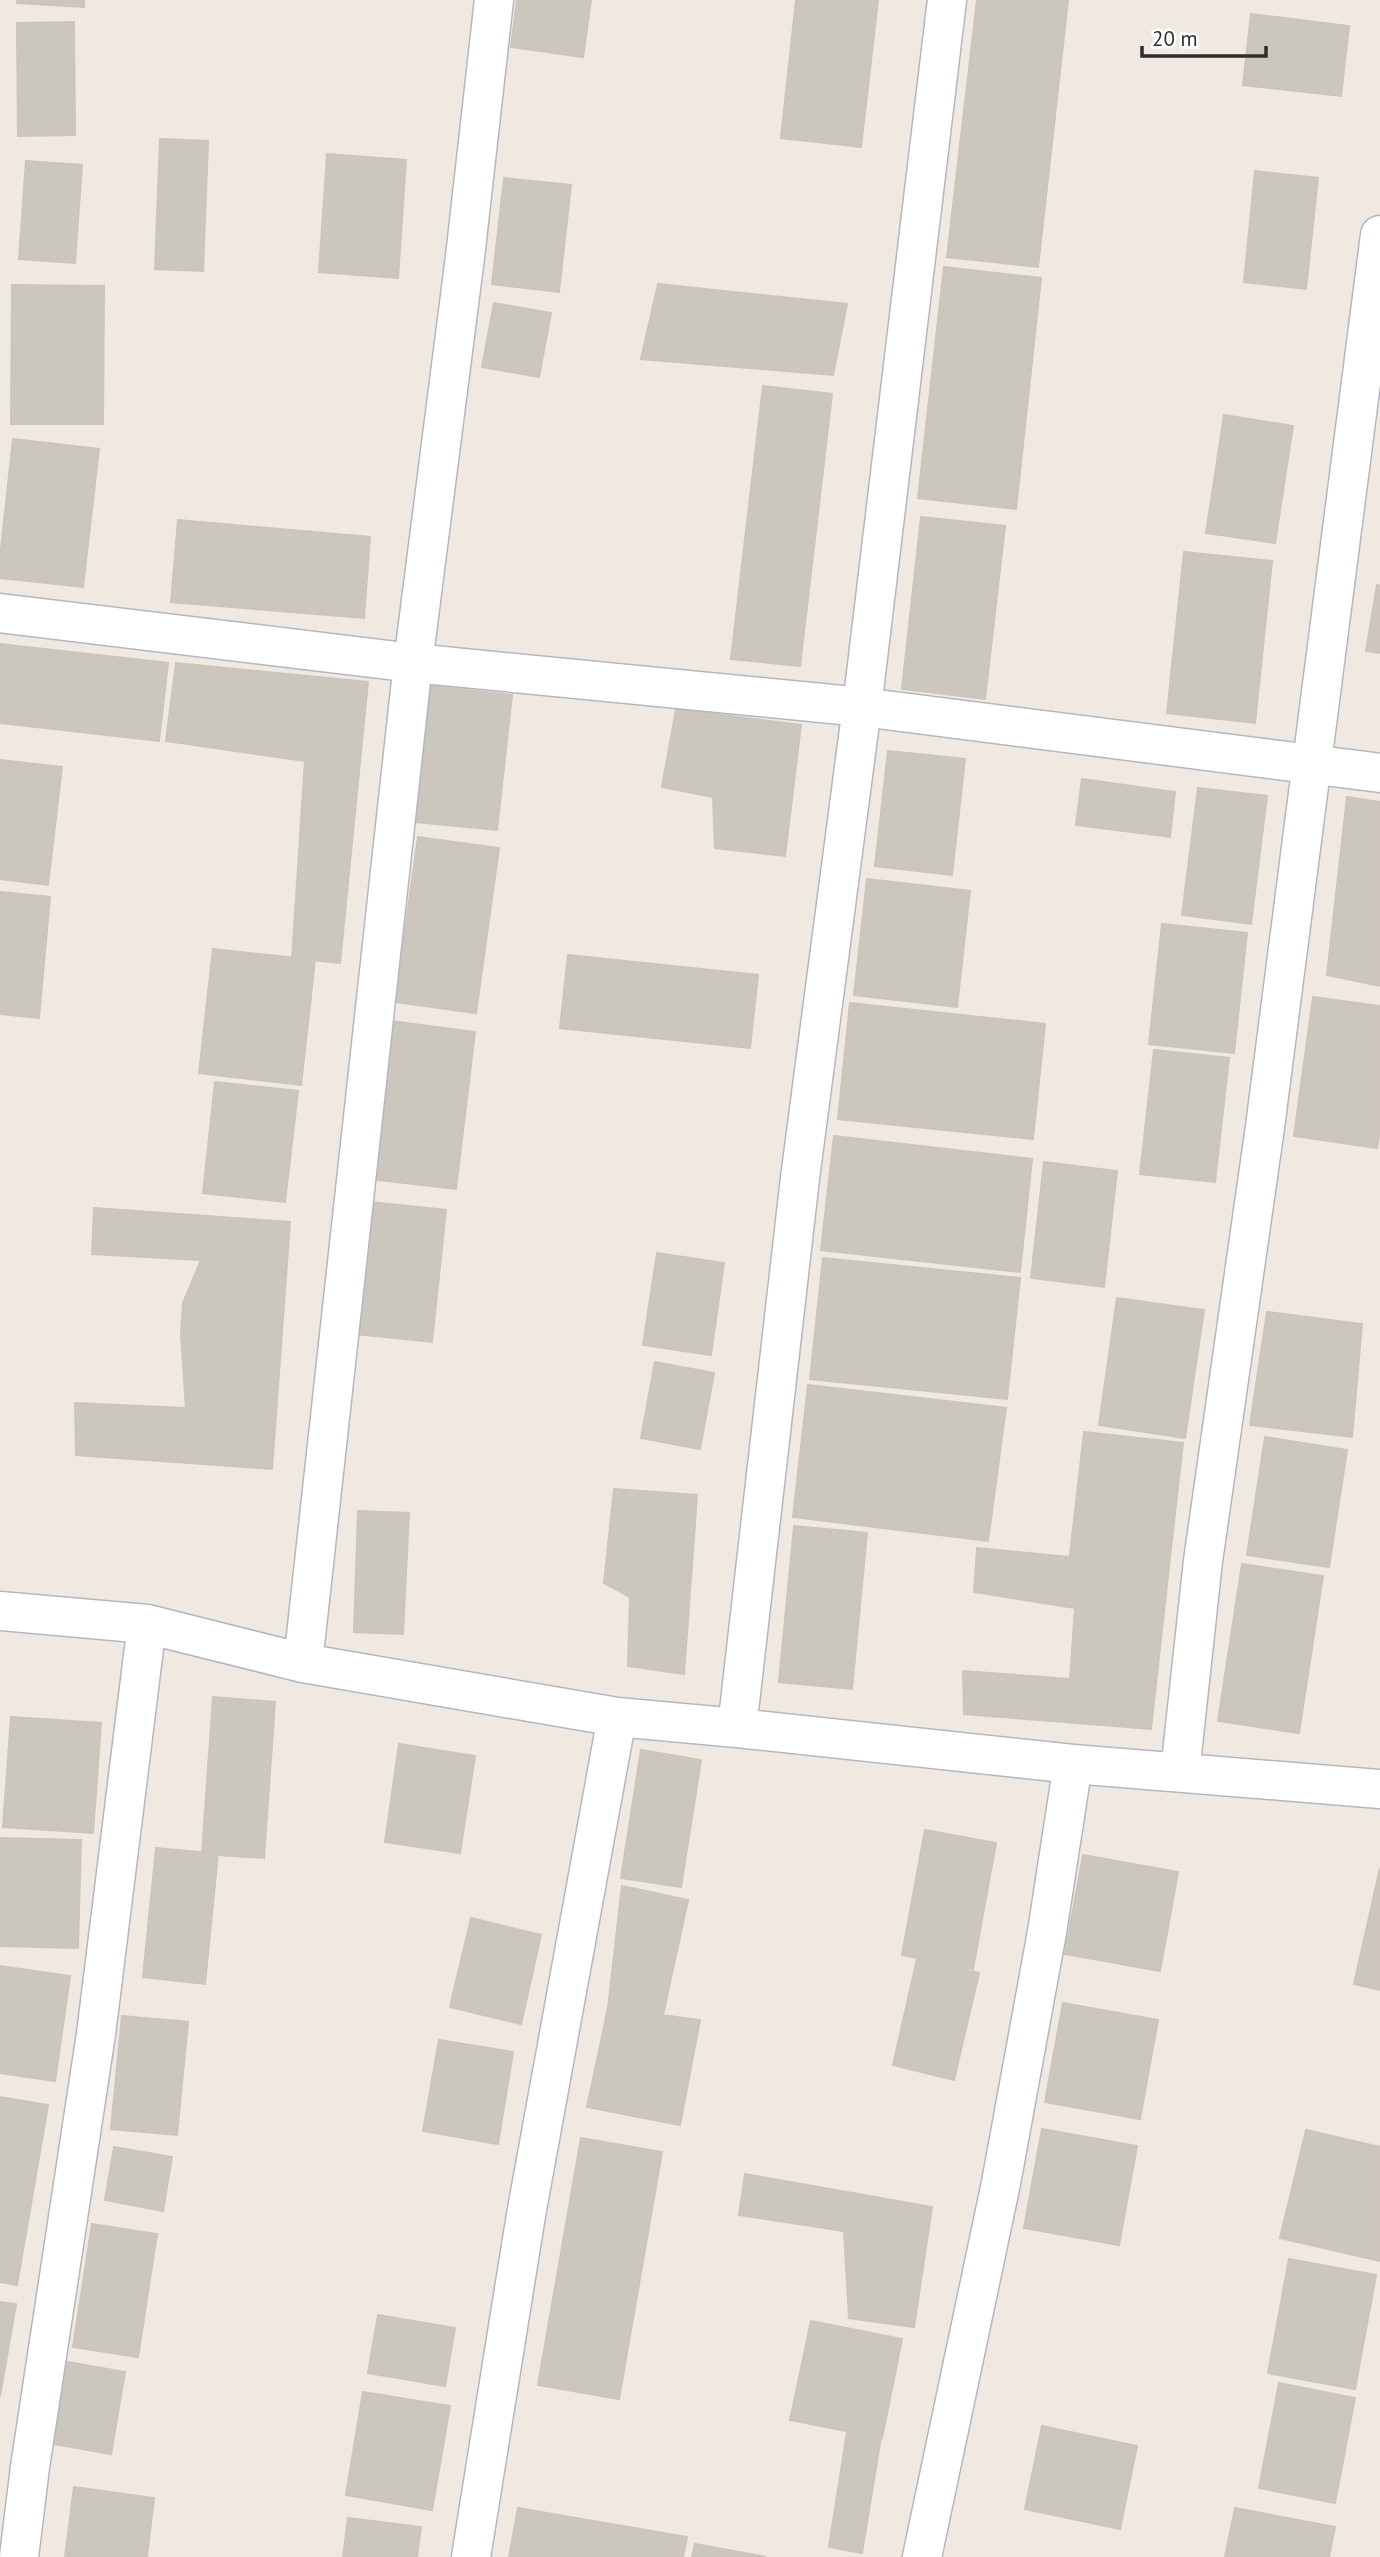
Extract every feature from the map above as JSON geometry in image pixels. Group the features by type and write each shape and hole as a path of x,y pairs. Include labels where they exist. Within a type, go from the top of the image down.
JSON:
{"street":[{"path":"303,1663 413,663 460,298 494,0"},
{"path":"737,1728 800,1178 862,707 947,0"},
{"path":"1180,1772 1203,1561 1265,1127 1380,235"},
{"path":"0,613 413,663 862,707 1380,773"},
{"path":"0,1611 148,1624 303,1663 617,1717 1073,1764 1380,1789"},
{"path":"19,2557 30,2467 96,2034 148,1624"},
{"path":"471,2557 526,2215 617,1717"},
{"path":"922,2557 1001,2183 1047,1932 1073,1764"}],"building":[{"path":"17,0 84,0 84,7 17,3"},
{"path":"517,0 591,0 583,57 511,47"},
{"path":"796,0 878,0 861,147 781,138"},
{"path":"977,0 1068,0 1038,267 947,257"},
{"path":"1251,14 1349,26 1341,96 1243,85"},
{"path":"74,22 75,135 18,136 17,23"},
{"path":"160,139 208,141 203,271 155,269"},
{"path":"327,154 406,160 398,278 319,272"},
{"path":"26,161 82,165 75,263 19,259"},
{"path":"1255,171 1318,178 1306,289 1244,282"},
{"path":"504,178 571,185 559,292 492,284"},
{"path":"944,267 1041,278 1016,509 918,498"},
{"path":"658,284 847,304 833,375 641,359"},
{"path":"12,285 104,286 103,424 11,424"},
{"path":"494,303 551,313 539,377 482,367"},
{"path":"763,386 832,394 800,666 731,659"},
{"path":"1224,415 1293,426 1275,543 1206,533"},
{"path":"13,439 99,449 83,587 0,578"},
{"path":"921,517 1005,526 985,699 902,689"},
{"path":"178,520 370,537 364,618 171,602"},
{"path":"1184,552 1272,561 1255,723 1167,713"},
{"path":"1377,585 1380,586 1380,653 1366,651"},
{"path":"0,644 168,663 159,741 0,723"},
{"path":"176,663 368,682 340,963 292,958 305,761 166,741"},
{"path":"431,686 512,695 497,830 416,822"},
{"path":"676,709 801,725 785,856 715,848 713,797 662,787"},
{"path":"888,751 965,759 952,875 875,866"},
{"path":"0,760 62,767 48,885 0,879"},
{"path":"1082,779 1175,792 1170,837 1076,825"},
{"path":"1198,788 1267,796 1251,924 1182,915"},
{"path":"1347,797 1380,802 1380,986 1327,975"},
{"path":"418,837 499,848 476,1013 395,1002"},
{"path":"867,879 970,891 957,1007 854,995"},
{"path":"0,892 50,897 39,1018 0,1014"},
{"path":"1162,924 1247,933 1234,1053 1149,1044"},
{"path":"213,949 315,960 301,1085 199,1073"},
{"path":"568,955 758,975 750,1048 560,1028"},
{"path":"1313,997 1380,1006 1380,1130 1377,1148 1294,1136"},
{"path":"850,1003 1045,1024 1033,1139 838,1119"},
{"path":"391,1021 475,1032 456,1189 371,1179"},
{"path":"1154,1050 1229,1058 1215,1182 1140,1174"},
{"path":"215,1082 298,1091 285,1202 203,1193"},
{"path":"834,1136 1032,1159 1020,1272 821,1250"},
{"path":"1044,1162 1117,1171 1104,1287 1031,1278"},
{"path":"370,1202 446,1210 432,1342 356,1334"},
{"path":"94,1208 290,1222 272,1469 76,1455 75,1403 186,1408 181,1335 183,1303 201,1260 92,1254"},
{"path":"657,1253 724,1263 711,1355 643,1345"},
{"path":"823,1258 1020,1278 1007,1399 810,1379"},
{"path":"1117,1298 1204,1310 1185,1438 1099,1425"},
{"path":"1267,1312 1362,1324 1352,1437 1250,1425"},
{"path":"655,1362 714,1373 700,1449 641,1438"},
{"path":"808,1385 1006,1408 988,1541 793,1517"},
{"path":"1084,1432 1183,1443 1169,1566 1070,1555"},
{"path":"1265,1437 1347,1450 1329,1567 1247,1555"},
{"path":"614,1489 697,1495 684,1674 628,1666 630,1597 604,1583"},
{"path":"358,1511 409,1513 403,1634 354,1632"},
{"path":"794,1526 867,1533 852,1689 779,1682"},
{"path":"977,1548 1169,1567 1151,1729 964,1714 963,1671 1070,1679 1075,1608 974,1592"},
{"path":"1242,1564 1323,1576 1299,1733 1218,1721"},
{"path":"213,1697 275,1702 264,1858 202,1854"},
{"path":"11,1717 101,1723 93,1833 3,1827"},
{"path":"399,1744 475,1756 460,1853 385,1842"},
{"path":"641,1750 701,1760 681,1887 621,1878"},
{"path":"925,1830 996,1843 973,1969 902,1955"},
{"path":"0,1838 81,1840 78,1948 0,1946"},
{"path":"156,1848 218,1854 205,1984 143,1977"},
{"path":"1083,1855 1178,1872 1160,1971 1065,1954"},
{"path":"1380,1868 1380,1990 1354,1984"},
{"path":"622,1886 688,1900 663,2015 608,2008"},
{"path":"471,1918 541,1935 521,2024 450,2007"},
{"path":"917,1959 979,1973 954,2080 893,2065"},
{"path":"0,1966 70,1976 55,2081 0,2073"},
{"path":"1063,2003 1158,2020 1140,2119 1045,2102"},
{"path":"608,2008 700,2020 680,2125 587,2107"},
{"path":"122,2016 188,2022 177,2135 111,2129"},
{"path":"439,2040 513,2052 498,2144 423,2131"},
{"path":"0,2097 48,2105 17,2285 0,2282"},
{"path":"1042,2129 1137,2146 1119,2245 1024,2228"},
{"path":"1306,2130 1380,2147 1380,2261 1280,2238"},
{"path":"581,2138 662,2152 619,2399 538,2385"},
{"path":"114,2147 172,2157 163,2211 105,2200"},
{"path":"745,2174 932,2207 914,2327 849,2318 844,2231 739,2215"},
{"path":"92,2224 157,2234 138,2357 73,2347"},
{"path":"1289,2259 1376,2275 1355,2389 1268,2373"},
{"path":"0,2302 16,2304 0,2396"},
{"path":"378,2315 455,2328 445,2386 368,2373"},
{"path":"811,2321 902,2339 882,2438 790,2420"},
{"path":"56,2360 125,2372 111,2454 42,2442"},
{"path":"1279,2383 1355,2398 1335,2503 1259,2488"},
{"path":"363,2392 450,2406 432,2510 346,2495"},
{"path":"1042,2426 1137,2446 1120,2529 1025,2509"},
{"path":"847,2432 881,2437 862,2553 829,2547"},
{"path":"74,2487 154,2498 147,2557 65,2557"},
{"path":"518,2508 687,2537 683,2557 509,2557"},
{"path":"1235,2508 1335,2527 1329,2557 1225,2557"},
{"path":"348,2518 421,2527 417,2557 343,2557"},
{"path":"695,2544 766,2557 692,2557"}]}
